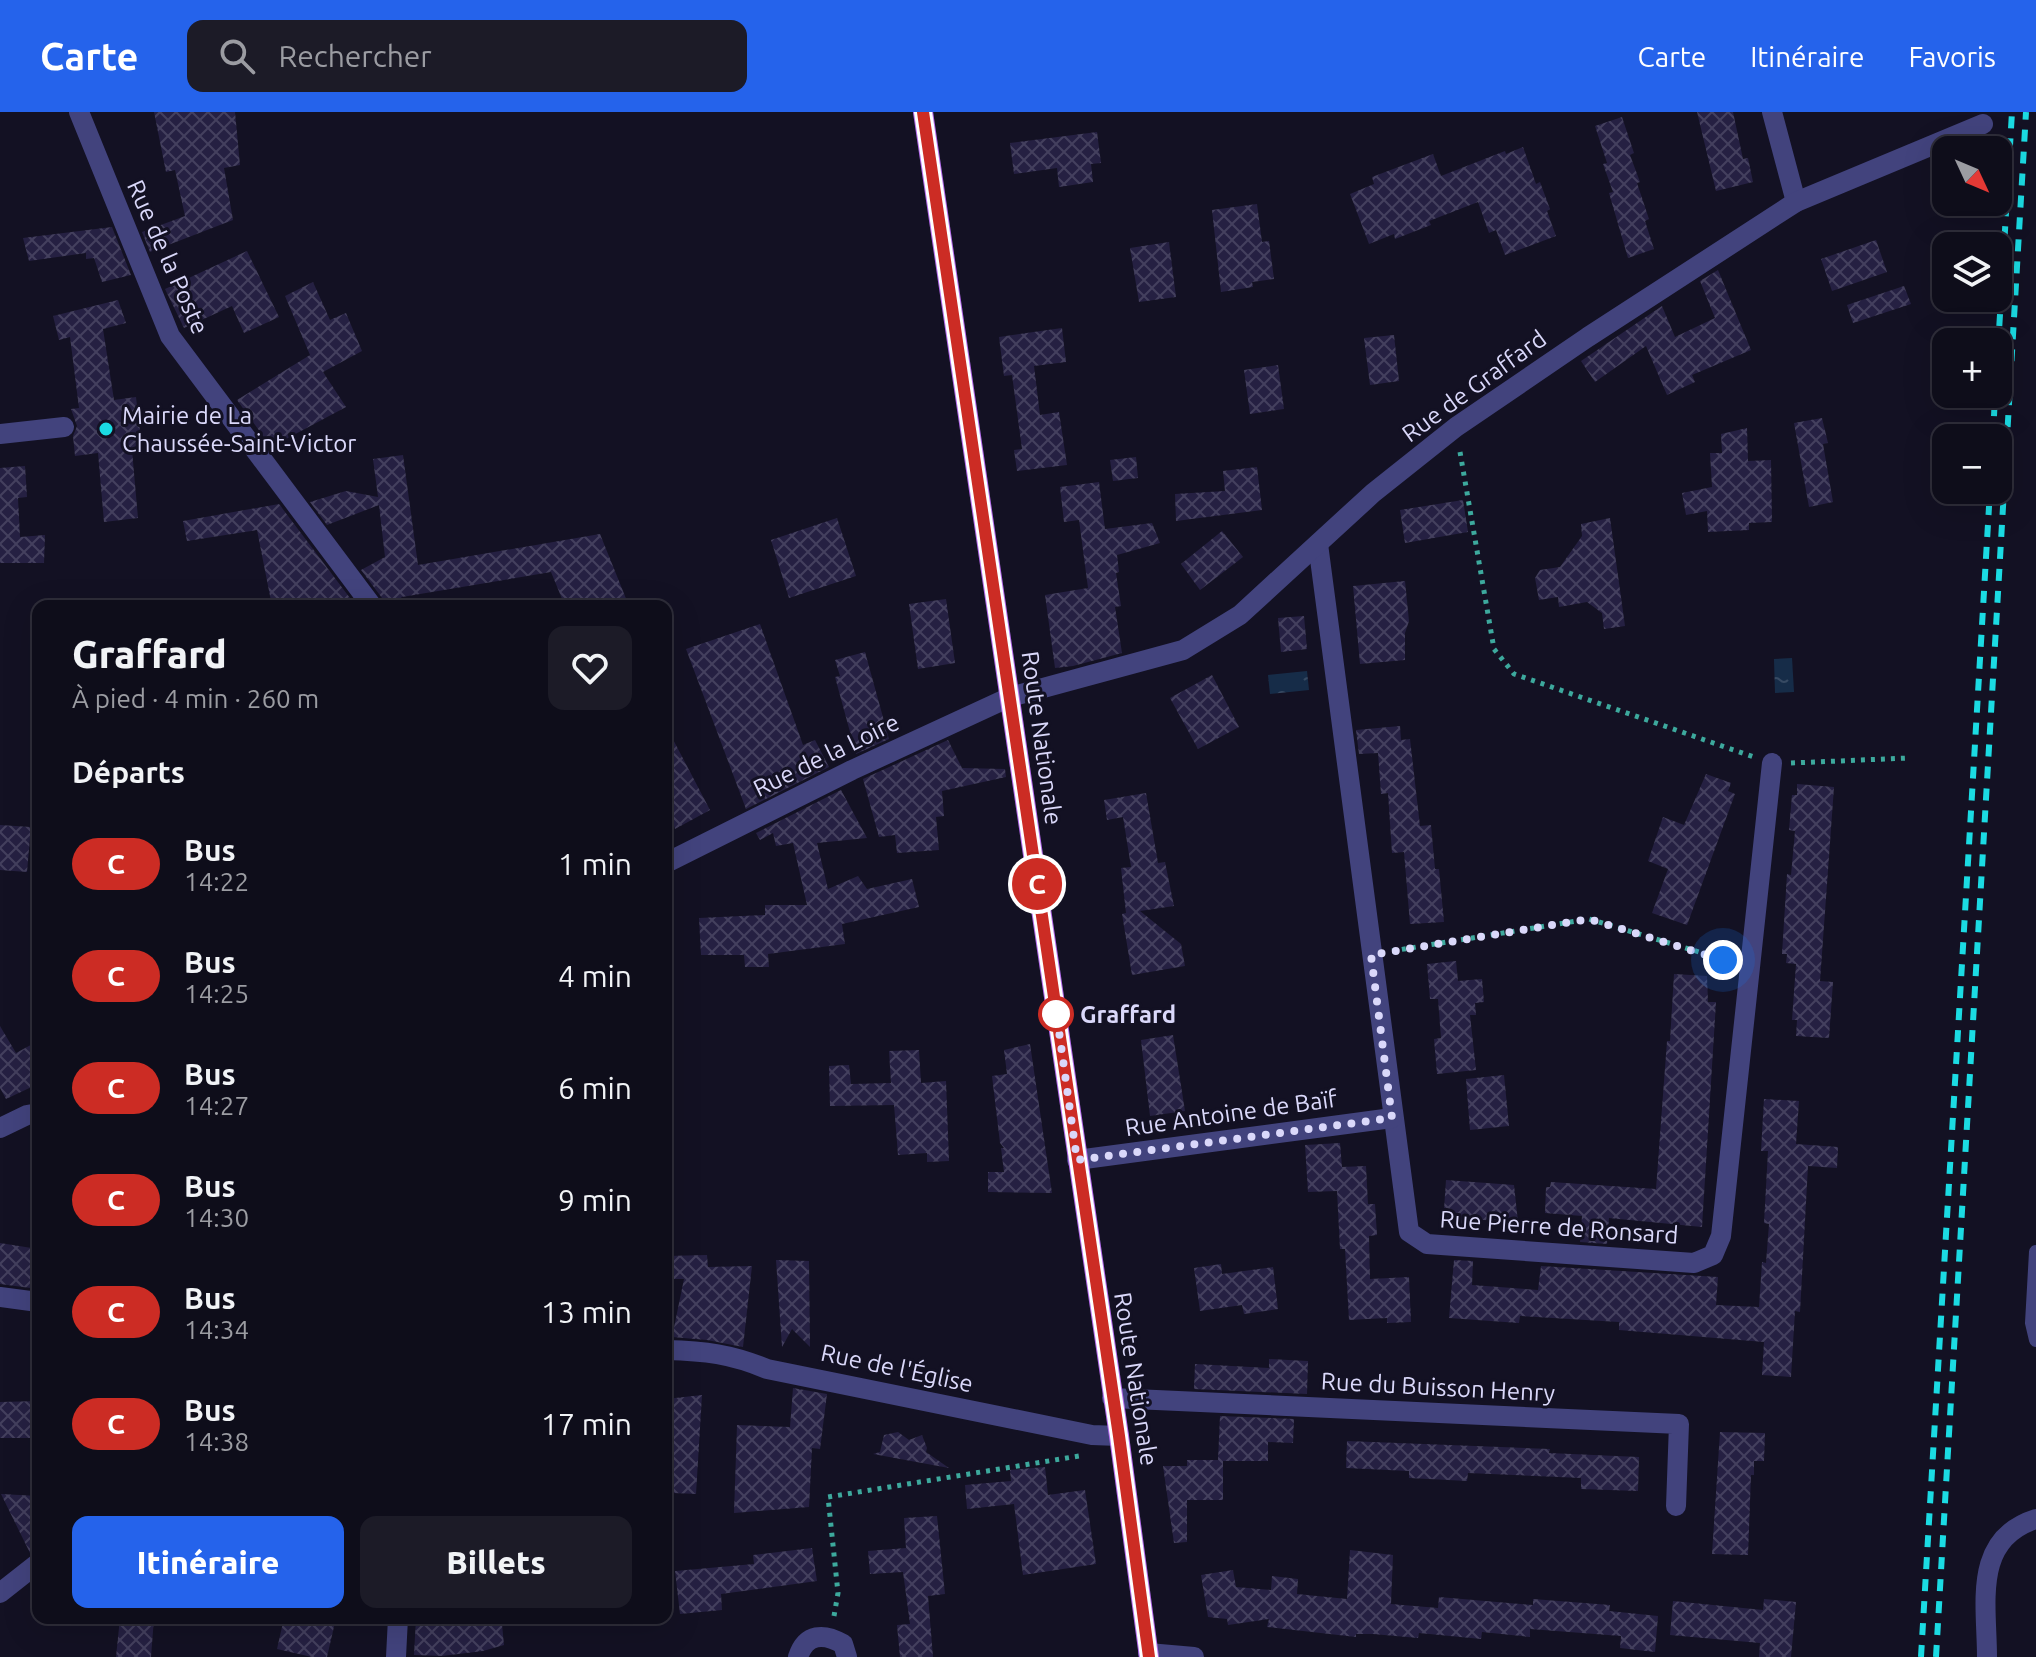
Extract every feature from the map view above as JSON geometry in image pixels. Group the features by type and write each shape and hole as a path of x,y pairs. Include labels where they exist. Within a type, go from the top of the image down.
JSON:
{"main road":[{"name":"Route Nationale","path":"923,112 1149,1655"}],"street":[{"name":"Rue de la Poste","path":"79,112 170,336 368,600"},
{"path":"1772,112 1796,202"},
{"name":"Rue de Graffard","path":"1010,697 1183,650 1240,615 1373,493 1456,427 1588,337 1796,202 1983,124"},
{"path":"0,434 64,427"},
{"name":"Rue Pierre de Ronsard","path":"1318,544 1409,1232 1427,1244 1694,1263 1713,1255 1721,1236 1772,763"},
{"name":"Rue de la Loire","path":"672,860 852,770 1010,697"},
{"path":"0,1128 32,1114"},
{"name":"Rue Antoine de Baïf","path":"1077,1160 1392,1118"},
{"path":"0,1297 32,1301"},
{"name":"Rue de l'Église","path":"672,1350 710,1351 739,1357 767,1369 1092,1435 1119,1436"},
{"name":"Rue du Buisson Henry","path":"1112,1398 1679,1424 1676,1506"},
{"path":"1987,1657 1988,1567 1993,1553 2009,1531 2036,1519"},
{"path":"0,1593 32,1568"},
{"path":"396,1657 398,1624"},
{"path":"798,1657 801,1648 814,1637 831,1637 843,1644 847,1657"},
{"path":"1149,1655 1194,1657"}],"lane":[{"path":"2036,1252 2032,1323 2036,1340"}],"path":[{"path":"1456,427 1494,649 1514,674 1772,763 1909,758"},
{"path":"1371,955 1589,919 1750,968"},
{"path":"831,1637 838,1593 828,1497 1078,1457 1092,1435"}],"water":[{"path":"1792,658 1794,692 1775,693 1774,659"},
{"path":"1307,671 1309,690 1270,694 1268,675"}],"building":[{"path":"154,112 235,112 240,165 224,168 233,220 150,252 142,232 185,216 175,170 166,172"},
{"path":"1697,112 1733,112 1743,159 1748,158 1753,182 1716,191"},
{"path":"1622,117 1634,153 1630,155 1640,182 1637,183 1649,219 1645,221 1654,249 1628,258 1609,193 1613,192 1603,164 1607,163 1595,126"},
{"path":"1097,132 1101,163 1091,164 1093,182 1059,187 1057,168 1014,174 1010,143"},
{"path":"1523,147 1536,184 1540,182 1556,236 1505,255 1496,230 1489,233 1478,202 1429,221 1431,225 1395,239 1394,234 1369,244 1350,194 1374,184 1372,177 1433,154 1441,176"},
{"path":"1257,204 1262,242 1269,241 1274,279 1252,282 1253,287 1221,292 1212,210"},
{"path":"112,227 131,275 102,282 94,258 86,259 86,253 29,261 23,238"},
{"path":"1876,240 1887,272 1832,291 1821,259"},
{"path":"1169,242 1176,297 1139,302 1130,248"},
{"path":"247,251 279,317 244,333 232,306 184,328 165,289"},
{"path":"1718,270 1751,350 1692,375 1695,382 1667,395 1646,346 1595,382 1581,361 1662,306 1675,337 1715,318 1700,281"},
{"path":"313,282 330,320 346,313 362,351 323,372 346,407 271,447 237,400 310,355 285,296"},
{"path":"1904,286 1911,304 1853,323 1847,305"},
{"name":"Mairie de La Chaussée-Saint-Victor","path":"118,300 126,323 103,329 114,400 136,397 142,449 132,450 138,518 104,522 98,453 75,456 73,436 77,426 71,409 79,408 70,337 59,340 53,316"},
{"path":"1062,328 1066,362 1034,366 1040,415 1059,412 1067,465 1017,471 1014,450 1022,449 1012,375 1004,376 999,337"},
{"path":"1394,335 1399,381 1370,385 1364,338"},
{"path":"1278,365 1284,409 1250,414 1244,370"},
{"path":"1822,418 1828,443 1823,444 1833,502 1809,507 1794,423"},
{"path":"1747,428 1748,461 1771,460 1772,522 1749,523 1749,530 1708,532 1707,511 1686,515 1682,493 1712,487 1710,453 1722,453 1721,434"},
{"path":"403,455 418,565 600,534 627,600 563,600 551,572 398,600 383,600 361,570 385,557 379,505 327,525 310,502 346,491 378,497 373,459"},
{"path":"1136,457 1138,478 1113,481 1110,460"},
{"path":"25,466 27,497 18,498 20,537 45,535 44,563 0,563 0,468"},
{"path":"1257,467 1262,510 1176,521 1175,494 1225,491 1223,471"},
{"path":"1099,482 1105,529 1152,523 1160,543 1117,555 1119,572 1116,573 1121,606 1115,607 1122,653 1055,668 1045,595 1088,588 1079,520 1064,522 1060,487"},
{"path":"1463,500 1468,532 1405,543 1400,510"},
{"path":"279,504 351,600 271,600 257,530 187,541 183,521"},
{"path":"837,518 856,576 789,598 771,540"},
{"path":"1610,518 1625,626 1604,629 1602,613 1587,602 1559,607 1558,597 1539,600 1535,578 1540,570 1560,567 1582,536 1581,524"},
{"path":"1222,531 1243,557 1200,590 1181,564"},
{"path":"1405,581 1409,621 1405,633 1405,660 1360,664 1353,586"},
{"path":"946,599 955,663 918,669 909,604"},
{"path":"1304,616 1307,649 1281,652 1278,618"},
{"path":"760,624 803,745 815,740 829,767 746,809 686,649"},
{"path":"865,652 889,739 856,754 835,677 840,676 835,660"},
{"path":"1212,675 1239,727 1198,749 1170,698"},
{"path":"1400,726 1401,740 1410,739 1420,826 1431,825 1444,922 1410,924 1404,852 1392,853 1388,793 1381,794 1378,753 1359,754 1356,730"},
{"path":"672,737 710,810 675,829"},
{"path":"948,740 962,768 1005,769 1006,777 942,791 944,816 936,817 939,850 897,853 895,835 879,837 863,779"},
{"path":"1706,774 1731,783 1728,791 1735,794 1687,925 1652,913 1668,869 1648,861 1663,817 1684,825"},
{"path":"1797,784 1834,787 1820,981 1833,982 1829,1038 1796,1036 1797,1020 1792,1020 1796,964 1786,963 1787,954 1782,954 1787,874 1791,875 1795,831 1789,830 1792,795 1797,795"},
{"path":"841,790 867,838 817,843 828,889 858,876 867,889 912,879 919,907 842,924 845,944 768,954 769,967 745,967 744,955 701,955 699,918 765,915 765,905 807,905 793,843 776,846 773,833 760,840 756,833"},
{"path":"1146,793 1158,863 1165,862 1174,906 1140,911 1181,944 1185,966 1132,975 1122,914 1126,913 1121,868 1131,867 1123,817 1107,820 1104,800"},
{"path":"0,825 31,827 27,872 0,870"},
{"path":"1456,961 1458,981 1482,979 1484,1002 1475,1003 1476,1015 1470,1015 1476,1070 1437,1074 1434,1039 1441,1038 1438,999 1430,999 1427,964"},
{"path":"1674,974 1707,976 1708,1002 1716,1002 1702,1227 1609,1218 1607,1244 1580,1242 1582,1216 1545,1213 1546,1187 1550,1187 1551,1182 1656,1189"},
{"path":"0,1026 16,1053 32,1044 32,1087 6,1099 0,1088"},
{"path":"1173,1035 1185,1111 1150,1116 1141,1040"},
{"path":"1030,1044 1052,1193 988,1192 988,1172 1004,1172 1001,1148 1004,1148 1000,1143 992,1076 1007,1074 1004,1050"},
{"path":"919,1050 921,1083 946,1081 949,1161 927,1162 927,1153 898,1155 894,1105 830,1106 829,1066 849,1065 851,1084 891,1083 889,1051"},
{"path":"1504,1075 1509,1126 1470,1130 1466,1079"},
{"path":"1764,1099 1799,1101 1796,1144 1838,1147 1837,1168 1808,1166 1800,1312 1795,1311 1791,1377 1762,1375 1764,1342 1619,1330 1619,1322 1520,1316 1519,1323 1449,1318 1454,1260 1473,1261 1472,1285 1538,1290 1541,1266 1718,1277 1716,1305 1759,1307 1762,1262 1766,1263 1769,1224 1764,1223 1768,1151 1761,1151"},
{"path":"1340,1143 1342,1167 1366,1166 1368,1204 1375,1204 1377,1235 1369,1236 1370,1279 1409,1277 1411,1322 1387,1323 1387,1318 1349,1320 1345,1249 1340,1249 1337,1191 1308,1192 1305,1145"},
{"path":"1446,1180 1514,1185 1518,1222 1467,1219 1466,1226 1443,1224"},
{"path":"0,1243 32,1248 32,1288 0,1284"},
{"path":"707,1255 708,1267 752,1266 743,1347 672,1337 684,1279 672,1279 672,1256"},
{"path":"776,1260 809,1261 810,1347 792,1329 782,1347"},
{"path":"1221,1264 1222,1274 1273,1267 1278,1309 1244,1314 1242,1305 1200,1311 1194,1268"},
{"path":"1269,1359 1308,1361 1307,1394 1194,1389 1195,1364 1269,1368"},
{"path":"793,1388 827,1394 820,1449 812,1448 809,1507 734,1513 737,1425 790,1427"},
{"path":"702,1395 696,1494 673,1493 672,1398"},
{"path":"32,1401 32,1438 0,1438 0,1402"},
{"path":"1220,1416 1294,1419 1293,1443 1268,1442 1268,1461 1223,1461 1223,1500 1187,1500 1187,1542 1174,1543 1163,1466 1187,1466 1187,1460 1218,1460"},
{"path":"898,1432 909,1440 922,1435 926,1452 949,1468 873,1454 880,1452 884,1435"},
{"path":"1720,1432 1765,1433 1764,1461 1754,1461 1754,1475 1751,1475 1748,1555 1712,1554"},
{"path":"1347,1441 1550,1449 1549,1453 1639,1457 1638,1491 1581,1489 1581,1478 1468,1473 1467,1481 1409,1478 1409,1471 1346,1468"},
{"path":"1045,1467 1048,1495 1085,1490 1096,1564 1023,1575 1014,1504 967,1509 965,1485 1011,1481 1010,1470"},
{"path":"1,1494 32,1496 30,1553"},
{"path":"937,1516 945,1594 928,1596 933,1657 900,1657 897,1625 910,1624 903,1572 870,1574 868,1551 906,1548 904,1518"},
{"path":"812,1548 817,1581 721,1594 722,1610 680,1614 675,1571 754,1564 753,1555"},
{"path":"1350,1550 1393,1555 1391,1604 1438,1608 1439,1597 1533,1605 1533,1599 1610,1605 1609,1611 1658,1616 1655,1652 1620,1648 1621,1636 1530,1629 1530,1637 1482,1632 1481,1639 1419,1633 1418,1638 1373,1634 1356,1634 1356,1637 1267,1627 1269,1619 1228,1625 1227,1619 1208,1617 1201,1575 1233,1570 1236,1587 1271,1590 1272,1576 1298,1579 1297,1594 1347,1599"},
{"path":"1764,1599 1796,1602 1791,1657 1759,1657 1760,1643 1670,1635 1673,1601 1763,1610"},
{"path":"119,1624 154,1624 151,1657 116,1657"},
{"path":"283,1624 335,1624 327,1657 277,1649"},
{"path":"416,1624 502,1624 504,1645 442,1656 414,1655"}],"railway":[{"path":"1999,328 2012,112"},
{"path":"1936,1657 2026,112"},
{"path":"1994,408 1994,424"},
{"path":"1921,1657 1989,504"}],"bus line":[{"name":"C","path":"923,112 1149,1657"}],"place":[{"name":"Mairie de La Chaussée-Saint-Victor","path":"106,429"},
{"name":"Graffard","path":"1056,1014"}],"route":[{"path":"1056,1014 1055,1003 1077,1160 1392,1118 1371,955 1589,919 1723,960"}]}
